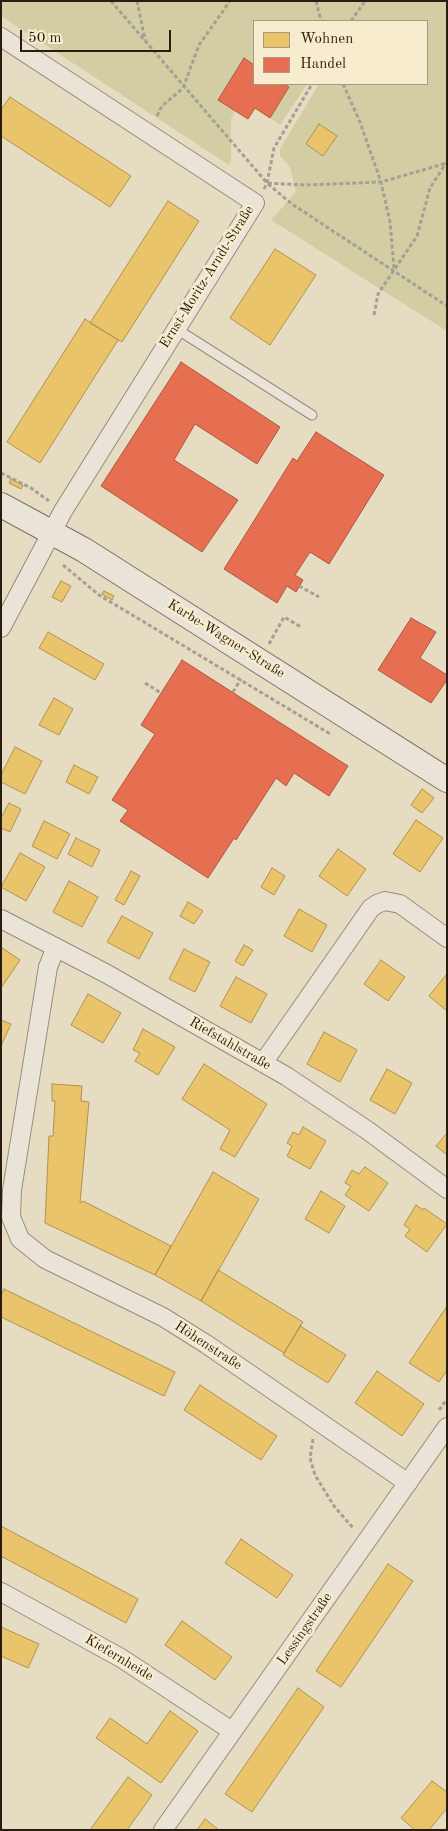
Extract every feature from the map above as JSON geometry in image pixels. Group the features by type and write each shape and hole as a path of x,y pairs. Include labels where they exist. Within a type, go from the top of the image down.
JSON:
{"street":[{"name":"Ernst-Moritz-Arndt-Straße","path":"1,37 255,203 175,328 47,541 1,628"},
{"name":"Karbe-Wagner-Straße","path":"1,505 47,541 84,550 447,780"},
{"path":"264,1063 359,924 377,904 385,901 400,904 447,938"},
{"name":"Riefstahlstraße","path":"1,919 56,947 264,1063 367,1130 447,1189"},
{"name":"Höhenstraße","path":"56,947 48,967 6,1217 20,1239 34,1252 163,1317 206,1344 408,1482"},
{"name":"Lessingstraße","path":"163,1830 447,1427"},
{"name":"Kiefernheide","path":"1,1592 121,1658 232,1731"}],"lane":[{"path":"175,328 312,415"}],"path":[{"path":"111,1 146,40 183,88 267,183 292,204 394,269 447,306"},
{"path":"137,1 146,40"},
{"path":"149,134 162,106 183,88 199,45 230,1"},
{"path":"316,1 321,20"},
{"path":"352,20 365,1"},
{"path":"255,203 267,183 274,148 311,85"},
{"path":"343,85 360,122 381,182 390,222 394,269"},
{"path":"267,183 305,185 381,182 447,163"},
{"path":"374,315 378,294 417,236 430,188 447,163"},
{"path":"47,541 99,595 246,682"},
{"path":"299,586 319,597"},
{"path":"233,692 241,679"},
{"path":"145,683 161,693"},
{"path":"323,1424 312,1442 310,1458 312,1466 334,1506 355,1530 367,1540"}],"shaded area":[{"path":"1,1 447,1 447,331 271,220 296,192 290,167 280,156 280,149 318,85 428,85 428,20 253,20 253,64 244,59 218,100 235,111 231,119 231,161 229,165 1,16"},
{"path":"285,85 306,85 280,125 270,118 289,88"}],"building: Wohnen":[{"path":"10,97 131,176 110,207 1,136 1,110"},
{"path":"319,124 337,136 323,156 306,144"},
{"path":"168,201 199,221 122,342 90,323"},
{"path":"275,249 316,275 270,345 230,318"},
{"path":"85,319 118,340 40,463 7,442"},
{"path":"11,479 23,485 21,489 9,483"},
{"path":"61,581 71,586 62,602 52,597"},
{"path":"104,591 114,596 112,600 102,594"},
{"path":"48,632 104,664 95,680 39,648"},
{"path":"54,698 73,709 59,735 39,725"},
{"path":"15,747 42,761 25,794 1,782 1,775"},
{"path":"74,765 98,777 89,794 66,782"},
{"path":"422,789 434,798 422,813 411,805"},
{"path":"9,803 21,809 10,832 1,828 1,818"},
{"path":"416,820 443,838 420,872 393,854"},
{"path":"44,821 70,834 57,859 32,846"},
{"path":"76,838 100,850 92,867 68,854"},
{"path":"338,849 366,869 347,896 319,876"},
{"path":"20,853 45,867 26,901 1,887"},
{"path":"272,868 285,876 274,895 261,887"},
{"path":"131,871 140,876 124,905 115,900"},
{"path":"69,881 98,897 82,927 53,912"},
{"path":"188,902 203,911 194,924 180,916"},
{"path":"299,909 327,925 312,952 284,936"},
{"path":"122,916 153,933 139,959 107,942"},
{"path":"244,945 253,950 243,966 235,961"},
{"path":"1,947 20,960 1,988"},
{"path":"184,949 210,962 195,992 169,979"},
{"path":"381,960 405,977 388,1001 364,984"},
{"path":"447,974 447,1011 429,996"},
{"path":"236,977 267,994 251,1023 220,1006"},
{"path":"88,994 121,1013 103,1043 71,1025"},
{"path":"1,1020 11,1024 1,1046"},
{"path":"143,1029 175,1047 158,1075 135,1061 140,1053 133,1050"},
{"path":"324,1032 357,1050 340,1082 307,1064"},
{"path":"204,1064 267,1104 235,1157 220,1149 230,1130 182,1099"},
{"path":"387,1069 412,1083 395,1114 370,1100"},
{"path":"52,1084 82,1086 81,1101 89,1102 80,1203 83,1201 171,1246 155,1275 45,1223 49,1136 53,1136 55,1101 52,1101"},
{"path":"303,1127 326,1141 310,1169 287,1156 292,1146 287,1143 293,1132 299,1135"},
{"path":"447,1133 447,1155 436,1146"},
{"path":"365,1167 388,1183 369,1211 345,1195 351,1186 345,1183 352,1170 359,1174"},
{"path":"213,1172 259,1199 201,1301 155,1275"},
{"path":"321,1191 345,1206 329,1233 305,1219"},
{"path":"416,1205 423,1210 424,1208 447,1224 427,1252 405,1236 410,1229 404,1225"},
{"path":"218,1270 303,1322 284,1353 201,1301"},
{"path":"4,1289 175,1372 164,1396 1,1317 1,1295"},
{"path":"447,1306 447,1370 439,1382 409,1363"},
{"path":"300,1326 346,1355 328,1383 283,1355"},
{"path":"377,1371 424,1404 402,1436 355,1403"},
{"path":"200,1385 277,1436 261,1460 184,1410"},
{"path":"1,1526 138,1599 126,1623 1,1556"},
{"path":"241,1539 293,1575 277,1598 225,1563"},
{"path":"388,1564 413,1581 341,1687 316,1671"},
{"path":"182,1621 232,1657 215,1680 165,1645"},
{"path":"1,1627 39,1644 28,1668 1,1656"},
{"path":"298,1688 324,1707 252,1812 225,1794"},
{"path":"170,1711 198,1731 161,1783 96,1738 110,1718 147,1744"},
{"path":"128,1777 152,1795 127,1830 90,1830"},
{"path":"432,1781 447,1792 447,1808 429,1830 415,1830 401,1818"},
{"path":"205,1819 219,1830 197,1830"}],"building: Handel":[{"path":"244,58 253,64 253,85 286,85 289,87 270,118 255,108 248,119 218,100"},
{"path":"181,362 280,427 257,464 195,424 174,460 238,500 202,552 101,486"},
{"path":"316,432 384,475 329,564 310,552 295,575 303,580 296,592 287,586 277,603 224,569 293,458 297,461"},
{"path":"411,618 436,632 420,658 447,675 447,680 431,703 378,670"},
{"path":"182,660 348,766 329,796 294,773 286,786 276,778 236,840 234,838 208,878 120,821 128,810 112,800 155,734 141,725"}]}
